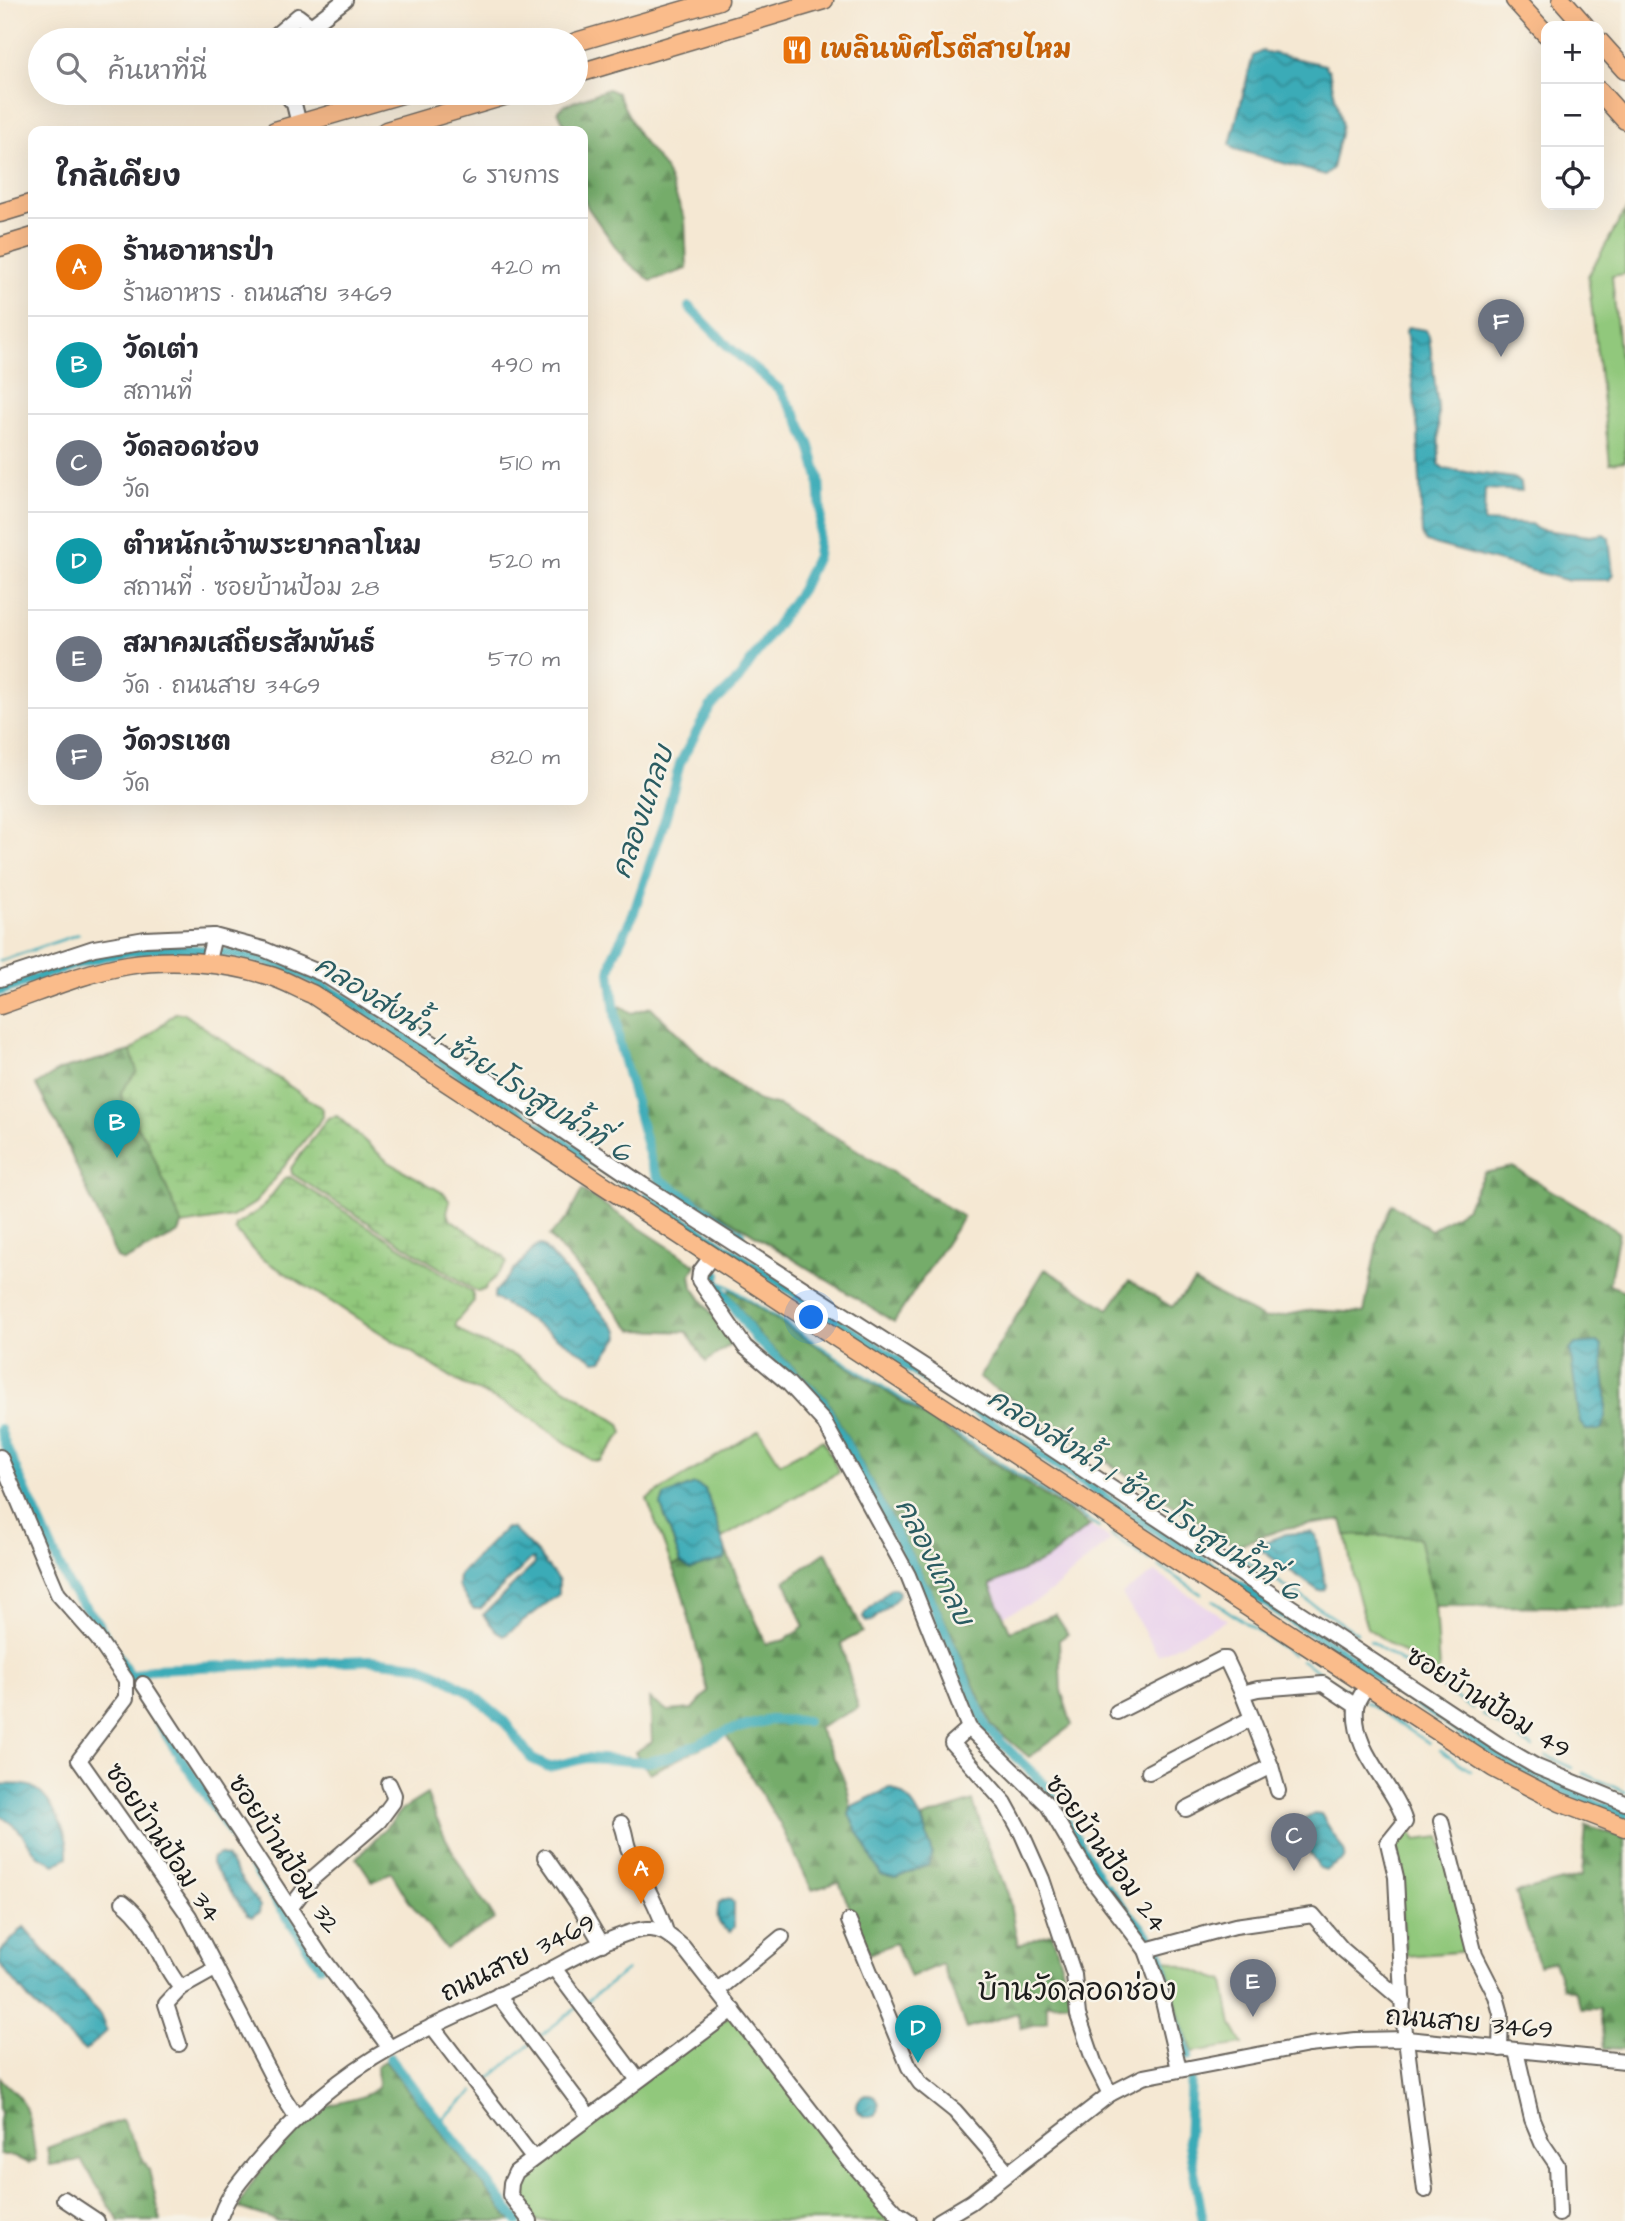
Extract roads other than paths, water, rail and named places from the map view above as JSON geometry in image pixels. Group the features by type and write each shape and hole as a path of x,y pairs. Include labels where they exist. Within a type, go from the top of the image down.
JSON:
{"main road":[{"path":"588,38 719,0"},
{"path":"588,70 824,0"},
{"path":"1515,0 1541,29"},
{"path":"1562,0 1581,21"},
{"path":"1604,47 1625,70"},
{"path":"1604,97 1625,120"},
{"path":"292,126 364,105"},
{"path":"403,126 474,105"},
{"path":"0,213 28,205"},
{"path":"0,247 28,239"},
{"path":"0,1005 93,973 210,950 312,994 524,1118 638,1207 712,1256 1045,1458 1362,1669 1494,1768 1560,1802 1625,1826"}],"street":[{"path":"284,28 298,16 311,26 345,0"},
{"path":"294,105 299,124"},
{"path":"0,979 94,948 145,939 210,950 263,949 323,974 439,1047 524,1118 643,1185 1045,1458"},
{"path":"638,1207 643,1185"},
{"path":"712,1256 700,1272 699,1280 745,1348 788,1383 824,1422 908,1575 970,1728 952,1742 1005,1803 1022,1834 1042,1879 1074,1975 1078,2015 1094,2062 1110,2094"},
{"name":"ซอยบ้านป้อม 34","path":"0,1457 58,1594 97,1638 126,1680 126,1698 79,1760 189,1916 279,2090 297,2118"},
{"path":"1117,1712 1222,1659 1228,1662 1242,1693 1278,1791"},
{"path":"1362,1669 1356,1706 1358,1731 1368,1757 1405,1822 1388,1843 1396,1877 1403,2001 1425,2190"},
{"name":"ซอยบ้านป้อม 49","path":"1362,1669 1564,1779 1625,1803"},
{"name":"ซอยบ้านป้อม 32","path":"143,1684 321,1956 390,2048"},
{"path":"1242,1693 1258,1689 1323,1684 1356,1706"},
{"path":"1149,1772 1252,1718"},
{"name":"ซอยบ้านป้อม 24","path":"970,1728 1046,1804 1090,1877 1153,1948 1160,1989 1180,2068"},
{"path":"1186,1809 1271,1766"},
{"path":"291,1908 313,1878 379,1821 393,1802 394,1796 389,1784"},
{"path":"1441,1821 1475,1955 1496,1996 1500,2014 1500,2049"},
{"path":"621,1824 626,1832 629,1850 659,1909 666,1932 683,1947 718,1990 849,2160 897,2213 909,2221"},
{"path":"545,1857 602,1944"},
{"path":"122,1902 134,1911 151,1934 171,1976 181,1988"},
{"path":"1153,1948 1235,1926 1314,1915 1342,1949 1403,2001"},
{"path":"849,1921 909,2067 920,2083 955,2111 1008,2172"},
{"name":"ถนนสาย 3469","path":"219,2221 222,2209 238,2184 297,2118 348,2075 390,2048 432,2026 602,1944 647,1929 666,1932"},
{"path":"718,1990 782,1937"},
{"path":"554,1968 638,2080"},
{"path":"179,2044 166,2004 181,1988 215,1969"},
{"path":"498,1995 589,2116"},
{"path":"530,2221 510,2195 516,2172 733,2010"},
{"path":"432,2026 533,2158"},
{"name":"ถนนสาย 3469","path":"939,2221 957,2212 1110,2094 1143,2077 1180,2068 1326,2043 1407,2039 1625,2061"},
{"path":"1516,2051 1532,2119 1542,2143 1557,2165 1559,2214"},
{"path":"64,2199 97,2221"}],"water":[{"path":"1262,51 1325,65 1329,71 1342,125 1332,169 1325,175 1234,149 1230,144 1253,56"},
{"path":"1408,327 1425,330 1429,336 1438,407 1439,464 1444,469 1514,478 1521,484 1522,491 1485,489 1484,522 1531,524 1537,529 1590,536 1604,534 1609,538 1613,574 1609,580 1566,580 1426,542 1422,535 1418,431 1406,331"},
{"path":"542,1245 618,1331 619,1337 602,1360 595,1361 494,1298 494,1293 536,1246"},
{"path":"1597,1342 1601,1346 1606,1390 1604,1423 1600,1430 1586,1430 1580,1423 1570,1350 1575,1344"},
{"path":"694,1484 705,1489 726,1551 725,1559 690,1569 681,1563 661,1505 664,1496"},
{"path":"505,1528 512,1528 537,1553 559,1581 559,1594 504,1636 497,1632 483,1615 535,1564 534,1559 480,1609 473,1609 458,1586 459,1575"},
{"path":"1312,1532 1316,1535 1326,1586 1319,1591 1258,1548 1259,1544 1286,1534"},
{"path":"891,1588 899,1592 898,1597 872,1621 866,1622 863,1618 865,1613"},
{"path":"0,1784 26,1785 34,1788 48,1801 63,1829 68,1857 55,1864 38,1856 18,1829 0,1815"},
{"path":"890,1788 914,1806 923,1824 932,1854 928,1865 896,1878 881,1875 849,1815 852,1806"},
{"path":"1314,1813 1321,1814 1345,1853 1344,1859 1326,1870 1319,1868 1295,1830 1296,1823"},
{"path":"219,1854 226,1857 260,1906 259,1913 252,1917 247,1915 212,1864 212,1858"},
{"path":"724,1899 731,1900 734,1904 734,1927 730,1932 718,1920 719,1903"},
{"path":"24,1927 100,2015 107,2031 85,2051 32,2003 0,1964 0,1952"},
{"path":"868,2095 876,2098 879,2106 876,2114 868,2117 860,2114 857,2106 860,2098"}],"waterway":[{"name":"คลองแกลบ","path":"689,307 730,348 779,389 797,417 810,446 819,478 821,515 817,556 801,590 738,680 710,707 680,763 666,816 633,915 614,954 610,972 619,1043 652,1165 659,1179 741,1235 738,1240"},
{"path":"0,961 79,934"},
{"name":"คลองส่งน้ำ 1 ซ้าย-โรงสูบน้ำที่ 6","path":"0,991 76,964 142,950 227,953 282,967 313,980 346,999 635,1189"},
{"name":"คลองส่งน้ำ 1 ซ้าย-โรงสูบน้ำที่ 6","path":"647,1196 1510,1763 1579,1797 1625,1815"},
{"name":"คลองแกลบ","path":"717,1274 714,1279 755,1338 822,1401 930,1598 986,1728 1047,1787 1101,1881"},
{"path":"714,1279 1099,1527"},
{"path":"0,1429 69,1587 96,1620 173,1746 320,1966"},
{"path":"1111,1535 1150,1561"},
{"path":"1239,1556 1357,1633"},
{"path":"1159,1566 1201,1594"},
{"path":"1213,1601 1293,1655"},
{"path":"1370,1641 1473,1709"},
{"path":"131,1677 152,1669 370,1660 418,1665 472,1694 504,1721 532,1759 549,1767 587,1758 647,1762 667,1758 727,1731 769,1720 806,1721"},
{"path":"1301,1660 1356,1696"},
{"path":"1366,1702 1429,1743"},
{"path":"1483,1715 1533,1748"},
{"path":"1440,1750 1471,1771"},
{"path":"1547,1756 1572,1768"},
{"path":"1583,1773 1625,1792"},
{"name":"คลองแกลบ","path":"1106,1887 1152,1940 1161,1956 1172,2012 1188,2056"},
{"path":"586,2002 627,1970"},
{"path":"536,2039 578,2007"},
{"path":"484,2083 529,2045"},
{"path":"390,2058 518,2221"},
{"name":"คลองแกลบ","path":"1191,2076 1188,2139 1203,2221"},
{"path":"440,2121 474,2091"}],"place":[{"name":"เพลินพิศโรตีสายไหม","path":"797,50"},
{"name":"วัดวรเชต","path":"1501,357"},
{"name":"วัดเต่า","path":"117,1158"},
{"name":"วัดลอดช่อง","path":"1294,1871"},
{"name":"ร้านอาหารป่า","path":"641,1904"},
{"name":"สมาคมเสถียรสัมพันธ์","path":"1253,2017"},
{"name":"ตำหนักเจ้าพระยากลาโหม","path":"918,2063"}],"district":[{"name":"บ้านวัดลอดช่อง","path":"1077,1991"}]}
